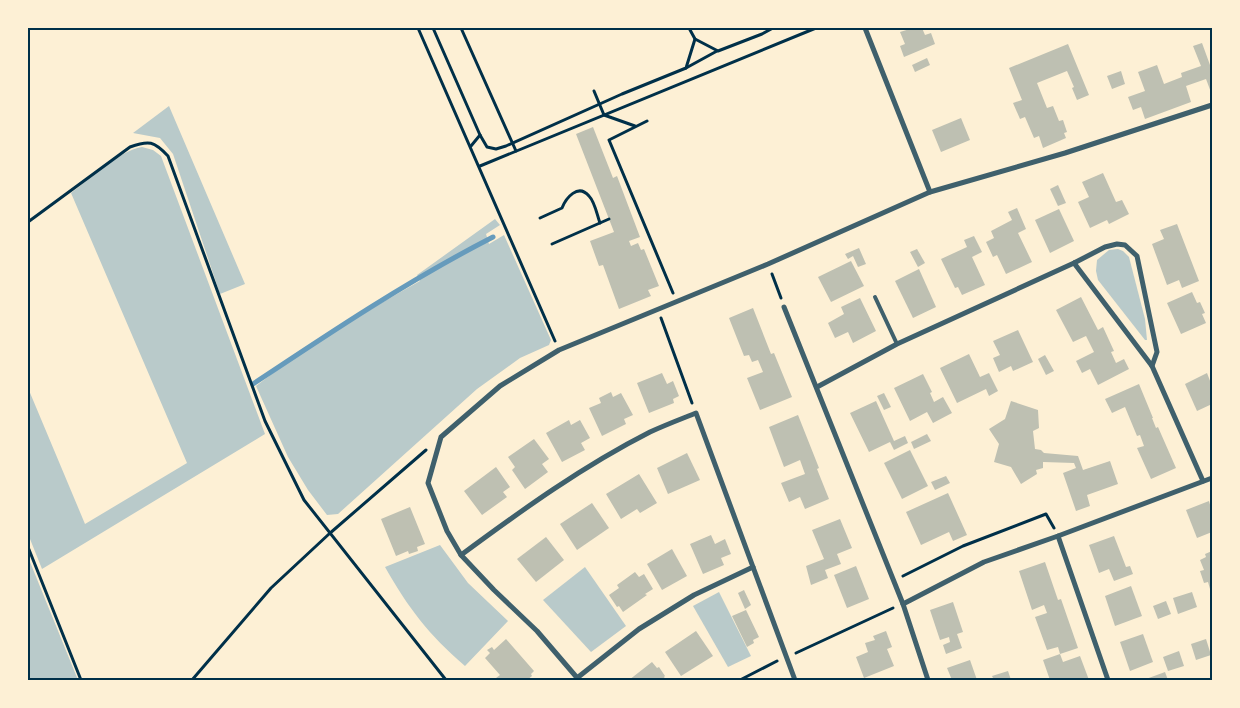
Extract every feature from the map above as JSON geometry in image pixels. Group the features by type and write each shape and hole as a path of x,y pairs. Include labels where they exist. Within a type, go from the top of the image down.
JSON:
{"street":[{"path":"865,28 930,192"},
{"path":"753,568 694,595 639,629 578,679 537,631 494,590 462,555 447,532 428,483 441,437 500,386 559,350 768,264 930,192 1064,153 1212,105"},
{"path":"817,386 897,344 1074,263 1105,246 1117,244 1125,245 1137,256 1157,352 1152,366"},
{"path":"1074,263 1152,366 1203,481"},
{"path":"784,307 903,604 928,680"},
{"path":"462,555 518,512 590,466 652,432 696,413 795,680"},
{"path":"903,604 984,562 1212,478"},
{"path":"1058,536 1108,680"}],"lane":[{"path":"875,297 897,344"}],"path":[{"path":"418,28 559,350"},
{"path":"433,28 480,135 487,147 496,149 512,144 686,68 718,51 773,28"},
{"path":"461,28 516,151"},
{"path":"689,28 695,39 718,51"},
{"path":"480,166 816,28"},
{"path":"686,68 695,39"},
{"path":"594,91 604,115"},
{"path":"604,115 636,126"},
{"path":"647,121 609,140 677,302"},
{"path":"471,146 480,135"},
{"path":"28,222 130,148 145,142 158,145 168,156 265,421 304,500 446,680"},
{"path":"540,218 562,208 565,199 570,194 578,191 590,196 600,223"},
{"path":"552,244 609,219"},
{"path":"768,264 784,307"},
{"path":"658,310 696,413"},
{"path":"192,680 271,588 329,534 441,437"},
{"path":"894,581 963,546 1046,514 1058,536"},
{"path":"28,547 82,680"},
{"path":"740,680 884,612"}],"shaded area":[{"path":"169,106 245,284 220,294 173,154 160,138 133,133"},
{"path":"142,147 153,150 161,156 265,434 42,569 28,534 28,388 85,524 187,463 71,193 114,159"},
{"path":"495,219 500,225 486,234 489,244 504,235 551,340 549,345 520,358 477,389 338,514 327,515 308,490 288,457 256,386 336,331 420,281 417,275"},
{"path":"1118,249 1129,257 1145,319 1147,340 1145,340 1098,280 1096,271 1097,260 1109,250"},
{"path":"440,545 468,583 508,621 465,666 440,643 420,620 402,596 385,567"},
{"path":"28,557 78,680 28,680"},
{"path":"585,567 626,626 591,652 543,600"},
{"path":"719,592 751,656 728,667 693,606"}],"building":[{"path":"913,28 922,28 925,35 931,33 935,44 904,57 900,46 905,44 900,32"},
{"path":"1202,43 1210,65 1212,64 1212,95 1206,79 1186,86 1191,102 1145,119 1141,107 1133,110 1128,97 1145,91 1138,72 1157,65 1164,84 1182,77 1181,73 1201,66 1193,46"},
{"path":"1068,44 1089,95 1077,100 1067,71 1037,83 1047,108 1053,106 1059,121 1063,120 1067,132 1064,133 1066,138 1043,148 1039,136 1034,138 1025,117 1020,119 1013,103 1022,100 1009,68"},
{"path":"927,58 930,65 915,72 912,65"},
{"path":"1121,71 1125,84 1112,89 1107,76"},
{"path":"961,118 970,140 941,152 932,130"},
{"path":"593,127 613,178 617,176 640,237 629,241 631,246 638,243 641,250 644,249 659,286 648,290 651,296 619,309 603,265 599,266 590,241 614,232 576,134"},
{"path":"1103,173 1116,202 1122,200 1129,214 1109,224 1107,220 1090,228 1078,202 1089,197 1082,182"},
{"path":"1058,185 1066,203 1058,206 1050,189"},
{"path":"1017,208 1026,229 1018,233 1032,262 1006,274 997,255 993,257 986,242 994,238 991,231 1012,220 1008,212"},
{"path":"1059,209 1074,241 1050,253 1035,220"},
{"path":"1177,224 1199,281 1182,288 1179,280 1167,285 1152,244 1164,239 1160,230"},
{"path":"974,236 982,252 972,257 985,285 962,295 958,287 955,288 941,259 967,247 964,240"},
{"path":"859,248 866,264 858,267 853,256 848,259 845,254"},
{"path":"917,249 925,263 918,267 910,252"},
{"path":"851,261 864,286 831,302 818,277"},
{"path":"919,269 936,307 913,318 895,281"},
{"path":"1192,292 1197,303 1200,302 1205,313 1202,314 1206,323 1181,334 1167,303"},
{"path":"1081,297 1098,330 1103,327 1114,351 1111,352 1116,363 1124,359 1129,369 1098,385 1090,369 1082,373 1076,361 1094,352 1086,336 1073,342 1056,310"},
{"path":"860,298 876,331 853,343 848,332 835,338 828,323 844,314 841,307"},
{"path":"753,308 771,354 774,353 792,397 760,410 747,378 763,372 758,360 752,362 749,355 744,356 729,318"},
{"path":"1018,330 1033,362 1013,371 1011,366 999,372 993,358 1000,355 993,341"},
{"path":"969,354 980,377 989,373 998,391 989,396 986,389 957,403 940,368"},
{"path":"1045,355 1054,371 1046,375 1038,359"},
{"path":"662,373 667,384 673,381 679,396 673,399 674,403 649,413 637,383"},
{"path":"1207,373 1212,386 1212,404 1197,411 1185,384"},
{"path":"923,374 932,392 930,393 934,402 943,397 952,413 933,423 927,412 910,421 894,388"},
{"path":"1139,384 1156,428 1158,427 1176,468 1151,479 1137,448 1144,446 1140,435 1137,436 1125,407 1112,413 1105,399"},
{"path":"611,392 613,397 621,393 633,415 624,419 626,424 602,436 589,408 601,403 599,398"},
{"path":"884,393 891,407 884,410 877,396"},
{"path":"876,401 894,441 905,436 908,443 894,450 890,442 869,452 850,413"},
{"path":"1011,401 1038,410 1039,428 1033,431 1035,449 1041,450 1044,453 1078,456 1083,470 1110,461 1118,484 1087,495 1090,506 1076,511 1063,473 1076,468 1074,463 1043,462 1043,468 1036,470 1037,474 1021,484 1011,467 994,462 999,444 989,429 1005,419"},
{"path":"798,415 829,499 805,509 800,497 789,502 781,483 805,474 800,460 784,467 769,427"},
{"path":"569,420 571,425 580,420 590,438 581,443 585,450 562,462 546,433"},
{"path":"927,434 931,441 914,449 911,442"},
{"path":"534,439 549,459 542,464 548,472 525,489 512,470 515,467 508,457"},
{"path":"910,450 928,486 902,499 884,463"},
{"path":"687,453 700,480 668,494 657,468"},
{"path":"496,467 510,487 503,492 507,497 482,515 464,491"},
{"path":"639,474 657,503 640,513 637,509 621,519 606,494"},
{"path":"946,476 950,483 935,490 931,482"},
{"path":"948,493 967,535 953,541 949,532 921,545 906,512"},
{"path":"1209,501 1212,512 1212,532 1197,538 1186,510"},
{"path":"592,503 609,528 577,550 560,524"},
{"path":"410,507 425,544 417,547 418,551 409,554 408,551 396,556 381,519"},
{"path":"840,519 852,548 837,554 841,564 825,570 828,578 811,585 806,566 824,559 812,530"},
{"path":"711,535 715,544 725,539 731,554 721,558 724,565 703,574 690,544"},
{"path":"1114,536 1126,567 1130,566 1133,574 1114,581 1109,569 1099,573 1089,545"},
{"path":"546,537 564,560 536,582 517,559"},
{"path":"672,549 687,576 662,590 647,564"},
{"path":"1212,551 1212,596 1208,582 1204,583 1200,571 1204,570 1200,560 1206,557 1205,554"},
{"path":"1045,562 1058,600 1061,599 1078,648 1060,654 1058,647 1047,650 1035,617 1047,613 1044,605 1032,610 1019,571"},
{"path":"856,566 869,599 847,608 834,575"},
{"path":"635,572 639,577 644,574 653,589 623,612 609,595 619,588 617,585"},
{"path":"1131,586 1142,616 1115,626 1105,596"},
{"path":"744,590 751,605 745,609 738,593"},
{"path":"1192,592 1197,607 1178,614 1173,598"},
{"path":"1166,601 1171,614 1158,619 1153,606"},
{"path":"953,602 963,632 957,634 962,648 946,654 943,645 950,642 949,637 940,640 930,610"},
{"path":"746,610 759,637 753,640 754,643 747,647 732,616"},
{"path":"696,631 713,656 681,676 665,652"},
{"path":"886,631 892,647 887,649 894,666 864,678 856,657 868,652 865,643 875,640 873,636"},
{"path":"1143,634 1153,662 1130,671 1120,642"},
{"path":"506,639 534,671 527,680 498,680 496,678 500,675 485,658 490,653 487,650 492,647 494,650"},
{"path":"1206,639 1211,655 1196,660 1191,644"},
{"path":"1179,651 1184,666 1168,671 1163,657"},
{"path":"1060,654 1063,662 1080,656 1089,680 1050,680 1043,660"},
{"path":"970,660 977,680 952,680 947,668"},
{"path":"652,662 657,668 659,667 666,680 629,680"},
{"path":"1008,671 1011,680 994,680 992,676"},
{"path":"1165,672 1168,680 1146,680 1146,679"}],"waterway":[{"path":"253,384 401,289 493,237"}]}
